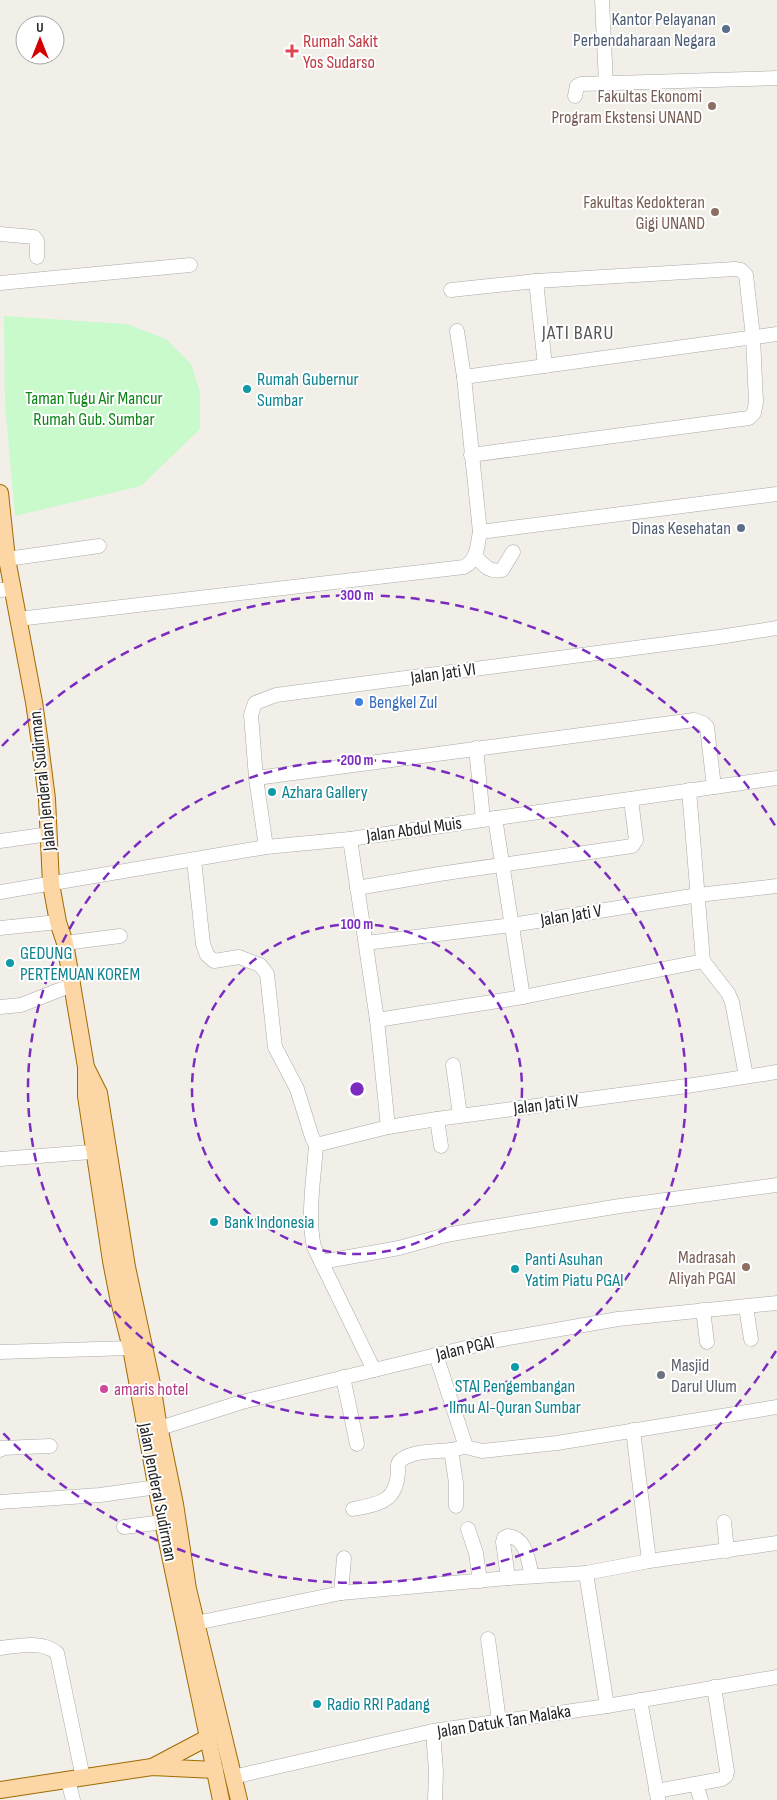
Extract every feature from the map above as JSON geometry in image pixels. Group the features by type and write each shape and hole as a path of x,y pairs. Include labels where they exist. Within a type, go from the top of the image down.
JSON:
{"main road":[{"name":"Jalan Jenderal Sudirman","path":"0,493 7,558 6,589 18,619 34,702 47,799 51,884 58,922 65,943 86,1067 86,1096 101,1151 116,1287 132,1348 163,1522 221,1800"},
{"path":"101,1151 160,1428 196,1624 239,1800"},
{"path":"152,1766 207,1738"},
{"path":"0,1790 152,1766 215,1770"}],"street":[{"path":"602,0 606,84"},
{"path":"575,96 577,86 581,84 777,78"},
{"path":"0,234 34,237 37,241 37,257"},
{"path":"0,283 190,265"},
{"path":"451,290 536,281 735,269 741,270 746,275 756,402 754,413 749,418 471,455"},
{"path":"536,281 546,366"},
{"path":"18,619 464,567 470,564 476,557 480,532 464,377 457,331"},
{"path":"464,377 777,334"},
{"path":"480,532 777,494"},
{"path":"7,558 99,546"},
{"path":"476,557 489,570 496,572 502,570 513,552"},
{"name":"Jalan Jati VI","path":"266,847 256,778 251,715 255,704 261,700 276,695 777,628"},
{"path":"256,778 694,720 707,727 714,787"},
{"path":"476,748 489,819 503,865 523,997"},
{"name":"Jalan Abdul Muis","path":"0,892 266,847 350,839 777,778"},
{"path":"689,790 703,961 728,993 732,1002 746,1076"},
{"path":"357,888 632,846 636,840 631,799"},
{"path":"0,842 49,834"},
{"path":"350,839 377,1020 388,1127"},
{"path":"194,860 203,944 207,955 214,961 239,957 260,964 267,974 275,1047 297,1090 316,1145 312,1238 314,1248 374,1370"},
{"name":"Jalan Jati V","path":"366,943 512,925 698,895 777,886"},
{"path":"0,928 58,922"},
{"path":"65,943 120,936"},
{"path":"377,1020 523,997 703,961"},
{"path":"0,1007 21,1005 72,985"},
{"path":"453,1065 460,1115"},
{"name":"Jalan Jati IV","path":"316,1145 388,1127 460,1115 688,1086 777,1072"},
{"path":"437,1119 441,1146"},
{"path":"0,1160 101,1151"},
{"path":"321,1262 399,1248 446,1235 486,1228 620,1206 777,1185"},
{"name":"Jalan PGAI","path":"160,1428 242,1402 498,1340 618,1319 777,1303"},
{"path":"746,1307 751,1339"},
{"path":"703,1310 707,1342"},
{"path":"0,1352 132,1348"},
{"path":"436,1355 466,1447"},
{"path":"343,1378 357,1444"},
{"path":"353,1509 384,1502 398,1484 398,1463 410,1455 466,1447 482,1451 557,1443 777,1407"},
{"path":"633,1430 649,1561"},
{"path":"0,1450 2,1448 50,1446"},
{"path":"451,1450 456,1483 456,1506"},
{"path":"0,1502 100,1495 158,1487"},
{"path":"124,1527 163,1522"},
{"path":"724,1522 727,1551"},
{"path":"468,1529 476,1553 480,1581"},
{"path":"508,1578 503,1542 504,1538 508,1536 517,1539 523,1544 532,1576"},
{"path":"342,1589 586,1573 649,1561 777,1543"},
{"path":"342,1589 344,1558"},
{"path":"586,1573 607,1706"},
{"path":"196,1624 375,1582"},
{"path":"488,1639 499,1721"},
{"path":"0,1648 36,1645 52,1648 57,1653 75,1779 73,1800"},
{"name":"Jalan Datuk Tan Malaka","path":"233,1777 434,1731 607,1706 777,1677"},
{"path":"640,1700 655,1798 696,1784 722,1779 727,1774 714,1687"},
{"path":"434,1731 435,1800"},
{"path":"696,1784 701,1800"}],"green space":[{"name":"Taman Tugu Air Mancur Rumah Gub. Sumbar","path":"4,316 127,324 166,339 191,364 200,392 200,429 141,486 15,516 5,403"}],"place":[{"name":"Kantor Pelayanan Perbendaharaan Negara","path":"726,29"},
{"name":"Rumah Sakit Yos Sudarso","path":"292,51"},
{"name":"Fakultas Ekonomi Program Ekstensi UNAND","path":"712,106"},
{"name":"Fakultas Kedokteran Gigi UNAND","path":"715,212"},
{"name":"Rumah Gubernur Sumbar","path":"247,389"},
{"name":"Dinas Kesehatan","path":"741,528"},
{"name":"Bengkel Zul","path":"359,702"},
{"name":"Azhara Gallery","path":"272,792"},
{"name":"GEDUNG PERTEMUAN KOREM","path":"10,963"},
{"name":"Bank Indonesia","path":"214,1222"},
{"name":"Madrasah Aliyah PGAI","path":"746,1267"},
{"name":"Panti Asuhan Yatim Piatu PGAI","path":"515,1269"},
{"name":"STAI Pengembangan Ilmu Al-Quran Sumbar","path":"515,1367"},
{"name":"Masjid Darul Ulum","path":"661,1375"},
{"name":"amaris hotel","path":"104,1389"},
{"name":"Radio RRI Padang","path":"317,1704"}],"district":[{"name":"JATI BARU","path":"578,332"}]}
